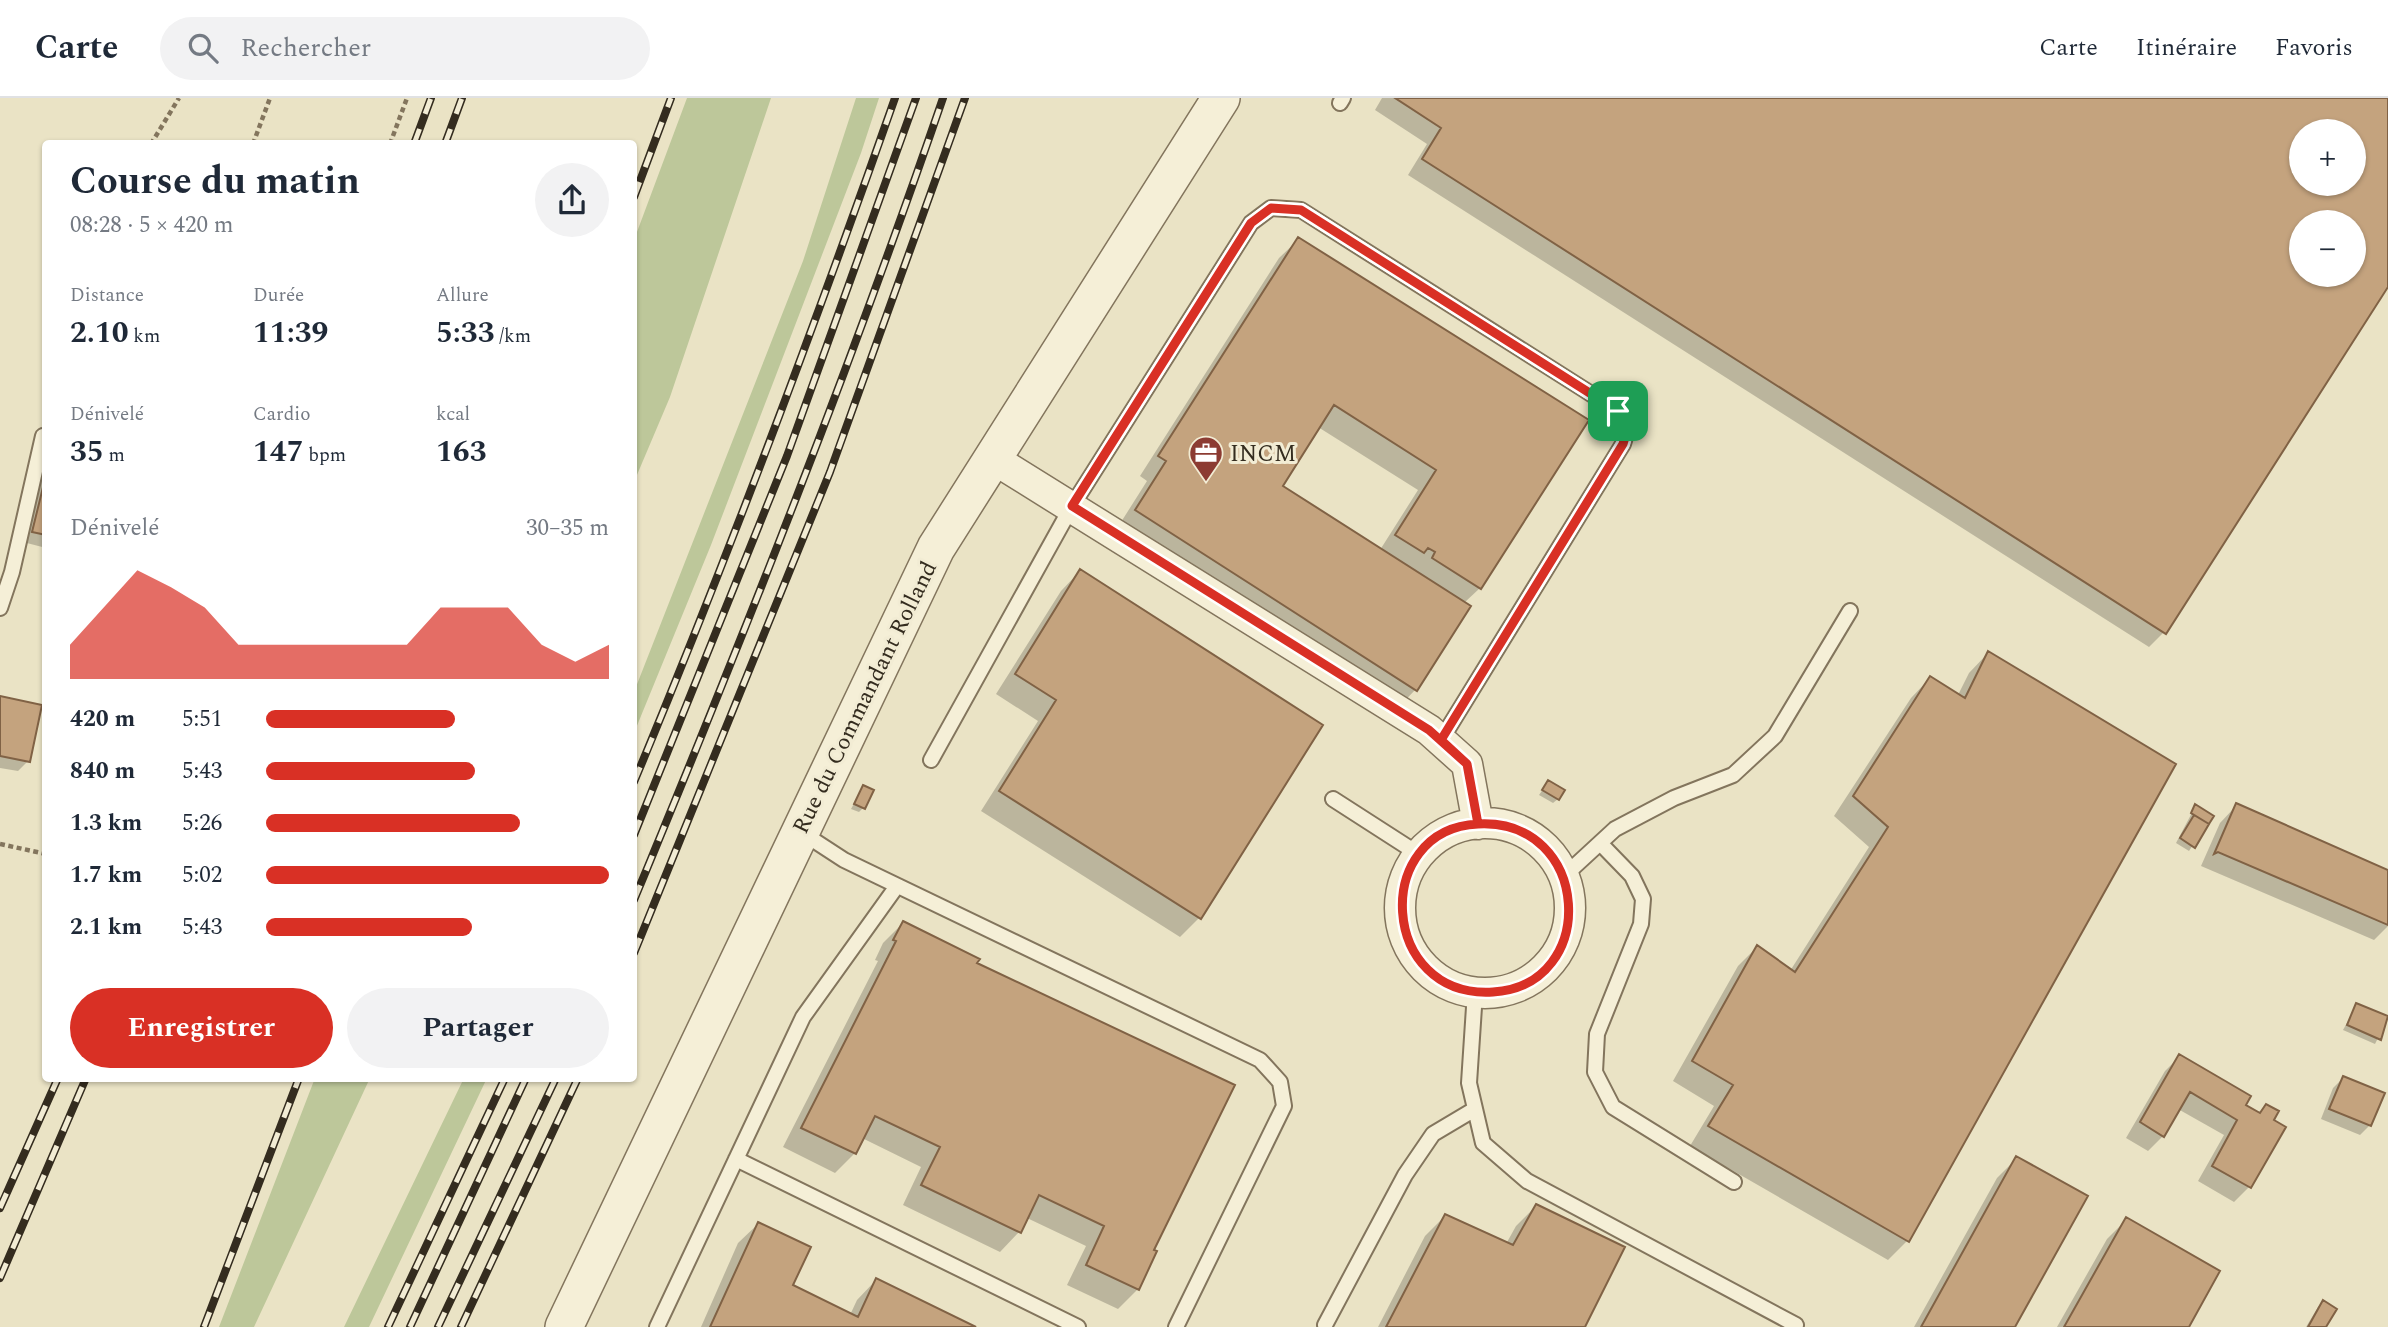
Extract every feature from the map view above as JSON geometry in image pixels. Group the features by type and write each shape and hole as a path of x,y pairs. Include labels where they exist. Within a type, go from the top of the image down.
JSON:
{"street":[{"name":"Rue du Commandant Rolland","path":"564,1327 936,548 1221,98"},
{"path":"992,458 1441,740 1467,764 1478,824"},
{"path":"1478,824 1515,828 1536,839 1552,855 1564,876 1570,898 1569,921 1563,944 1550,963 1534,977 1516,987 1496,992 1475,992 1454,987 1436,977 1421,963 1409,946 1402,925 1400,902 1405,880 1420,855 1430,843 1449,831 1478,824"}],"lane":[{"path":"931,760 1072,506 1251,223 1271,208 1301,210 1618,411 1629,424 1623,444 1441,740"},
{"path":"0,608 12,572 42,440"},
{"path":"1564,876 1615,829 1674,798 1733,775 1775,736 1850,611"},
{"path":"1333,799 1420,855"},
{"path":"800,831 844,860 1260,1060 1280,1083 1283,1106 1176,1327"},
{"path":"1600,843 1632,876 1643,899 1641,923 1597,1034 1595,1072 1613,1107 1734,1182"},
{"path":"657,1327 803,1017 897,886"},
{"path":"1475,992 1469,1083 1483,1143 1527,1181 1796,1325"},
{"path":"1325,1325 1405,1175 1433,1134 1475,1109"},
{"path":"736,1159 1078,1327"}],"path":[{"path":"153,140 179,98"},
{"path":"255,140 271,98"},
{"path":"391,140 407,98"},
{"path":"0,844 42,853"}],"green space":[{"path":"687,98 771,98 670,397 637,475 637,232"},
{"path":"856,98 879,98 861,153 711,545 637,726 637,684 803,261"},
{"path":"313,1082 368,1082 254,1327 219,1327"},
{"path":"462,1082 485,1082 369,1327 344,1327"}],"building":[{"path":"1395,98 2388,98 2388,287 2166,634 1422,159 1441,128"},
{"path":"1298,237 1589,420 1481,589 1432,558 1435,552 1428,548 1424,553 1395,535 1436,470 1334,405 1283,486 1471,606 1417,691 1135,510 1166,461 1158,456"},
{"path":"42,491 42,534 32,532"},
{"path":"1080,569 1323,725 1201,919 999,791 1056,700 1015,674"},
{"path":"1988,651 2176,764 1909,1242 1708,1126 1733,1085 1692,1061 1757,945 1795,972 1888,827 1853,796 1930,676 1965,698"},
{"path":"0,696 42,705 30,762 0,756"},
{"path":"1548,780 1565,790 1559,800 1542,790"},
{"path":"863,785 874,790 865,809 854,804"},
{"path":"2236,803 2388,870 2388,925 2218,852 2214,854"},
{"path":"2195,804 2214,816 2209,824 2191,813"},
{"path":"2194,815 2209,824 2195,848 2180,838"},
{"path":"903,921 980,959 977,963 1235,1085 1154,1250 1157,1251 1139,1290 1086,1265 1104,1226 1039,1195 1021,1233 921,1185 940,1147 875,1116 856,1154 801,1128 896,941 893,940"},
{"path":"2356,1003 2388,1016 2381,1040 2347,1025"},
{"path":"2179,1054 2251,1096 2246,1105 2260,1113 2266,1104 2279,1111 2274,1120 2286,1127 2251,1188 2212,1166 2237,1120 2190,1092 2164,1137 2140,1122"},
{"path":"2343,1076 2385,1093 2371,1126 2329,1109"},
{"path":"2016,1156 2088,1196 2015,1327 1921,1327"},
{"path":"1536,1204 1625,1247 1585,1327 1386,1327 1445,1214 1513,1245"},
{"path":"2126,1217 2220,1271 2189,1327 2064,1327"},
{"path":"758,1222 811,1247 793,1285 858,1317 876,1278 976,1327 710,1327"},
{"path":"2323,1300 2337,1309 2326,1327 2308,1327"}],"railway":[{"path":"415,140 431,98"},
{"path":"446,140 462,98"},
{"path":"637,189 671,98"},
{"path":"637,775 769,442 895,98"},
{"path":"637,828 787,456 916,98"},
{"path":"637,893 795,501 943,98"},
{"path":"637,946 830,472 965,98"},
{"path":"0,1208 56,1082"},
{"path":"0,1278 84,1082"},
{"path":"204,1327 297,1082"},
{"path":"388,1327 503,1082"},
{"path":"410,1327 524,1082"},
{"path":"438,1327 554,1082"},
{"path":"461,1327 576,1082"}],"place":[{"name":"INCM","path":"1206,483"}],"route":[{"path":"1618,411 1301,210 1271,208 1251,223 1072,506 1429,730 1467,764 1478,824 1449,831 1430,843 1415,860 1405,880 1400,902 1402,925 1409,946 1421,963 1436,977 1454,987 1475,992 1496,992 1516,987 1534,977 1550,963 1563,944 1569,921 1570,898 1564,876 1552,855 1536,839 1515,828 1493,823 1478,824 1467,764 1441,740 1623,444 1629,424 1618,411"}]}
